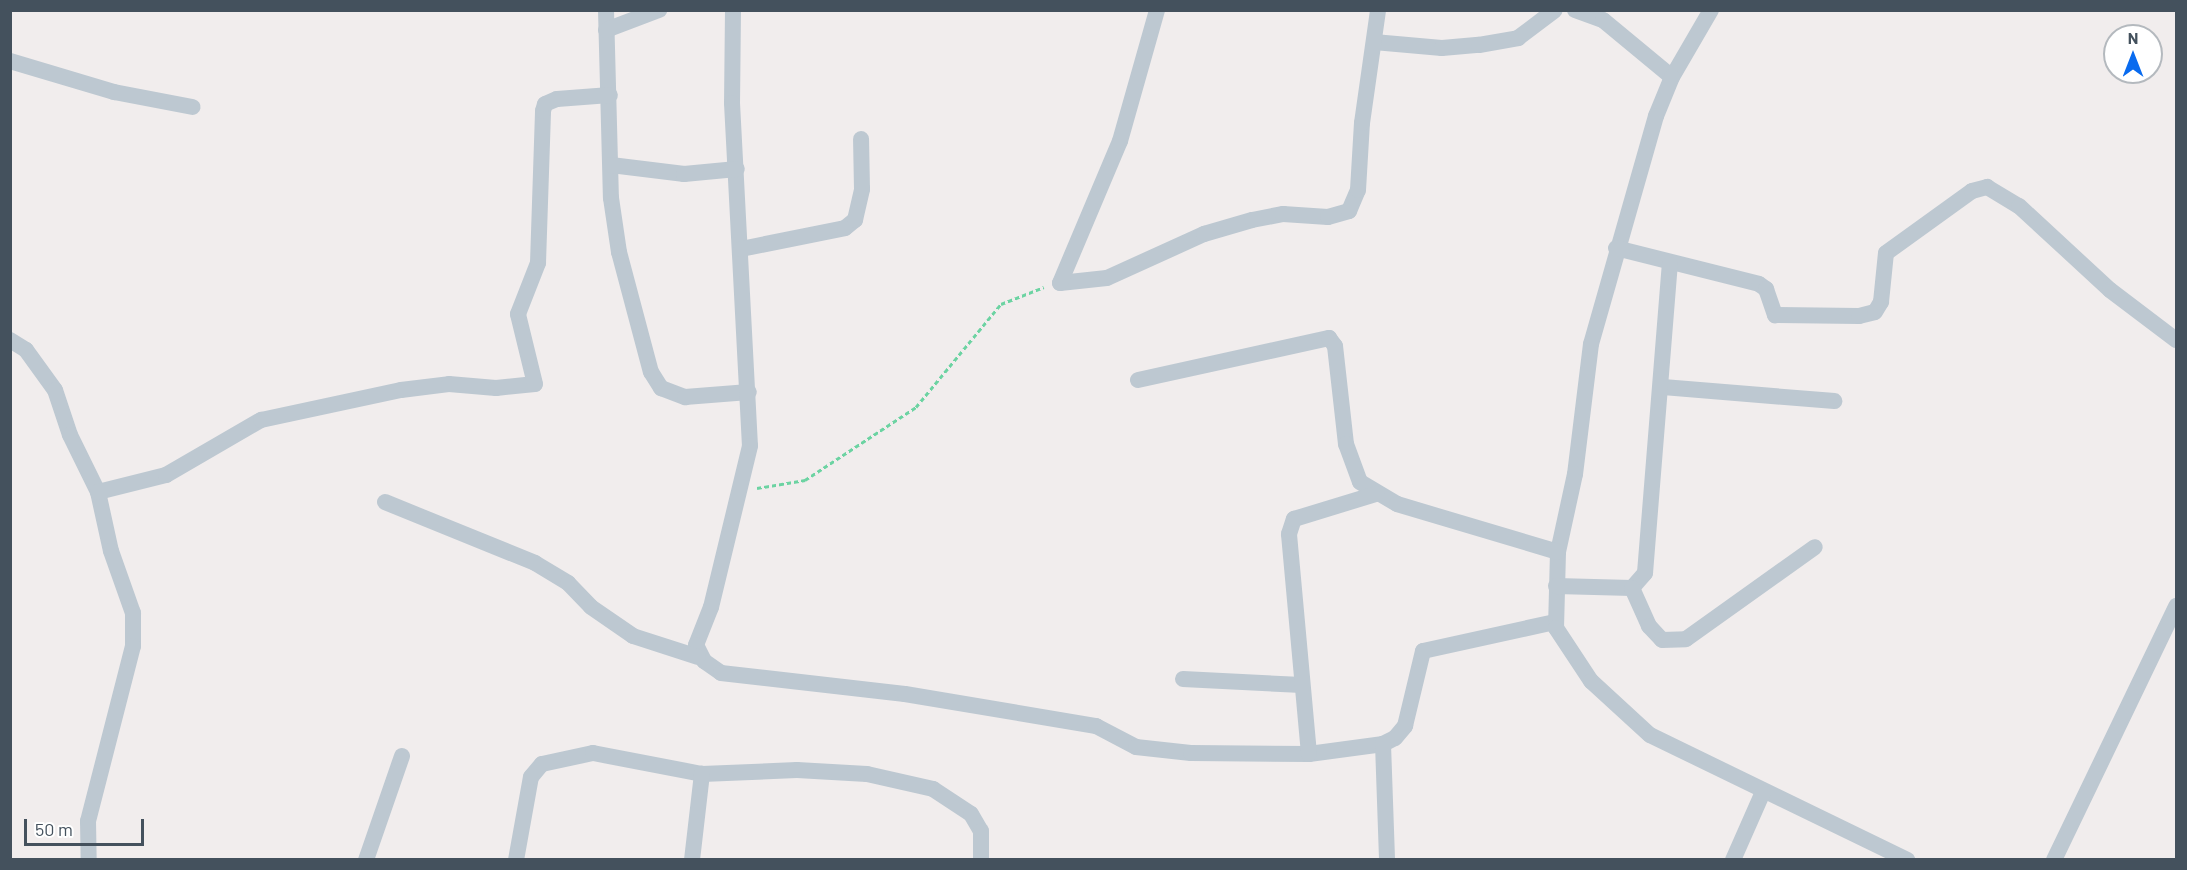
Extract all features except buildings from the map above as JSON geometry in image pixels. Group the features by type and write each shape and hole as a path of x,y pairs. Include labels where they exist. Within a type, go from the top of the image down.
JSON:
{"street":[{"path":"606,10 611,165 619,252 656,383 685,397 749,392"},
{"path":"606,30 659,10"},
{"path":"698,657 698,638 711,608 750,446 737,169 733,10"},
{"path":"1060,284 1120,141 1157,10"},
{"path":"1060,284 1107,278 1204,234 1252,220 1283,214 1328,217 1349,211 1358,190 1378,10"},
{"path":"1374,42 1442,48 1479,45 1518,38 1555,10"},
{"path":"1575,10 1603,20 1672,77"},
{"path":"1711,10 1672,77 1616,248 1586,368 1575,474 1558,552 1555,622 1591,681 1631,720 1658,740 1763,792 1870,852 1907,860"},
{"path":"10,61 114,92 193,107"},
{"path":"98,492 166,475 261,420 418,388 535,384 518,314 538,263 543,111 545,104 557,99 610,95"},
{"path":"741,249 845,228 855,220 862,189 861,139"},
{"path":"611,165 684,174 737,169"},
{"path":"1616,248 1670,265 1760,284 1775,315 1869,315 1881,302 1886,253 1972,191 1987,187 2019,206 2110,290 2176,340"},
{"path":"1556,586 1632,588 1642,580 1647,555 1663,387 1670,265"},
{"path":"1138,380 1329,338 1335,346 1340,411 1352,468 1376,494 1558,552"},
{"path":"10,340 26,350 56,390 70,435 98,492 111,551 133,613 133,646 88,821 89,860"},
{"path":"1663,387 1834,401"},
{"path":"1309,754 1289,534 1293,519 1376,494"},
{"path":"385,502 535,563 568,583 591,608 633,636 698,657 721,673 905,694 1096,726 1136,747 1191,753 1309,754 1383,744 1405,726 1423,651 1555,622"},
{"path":"1632,588 1648,626 1662,640 1672,642 1686,639 1815,548"},
{"path":"2054,860 2176,606"},
{"path":"1183,679 1302,684"},
{"path":"1383,744 1387,860"},
{"path":"516,860 525,796 531,777 542,764 593,753 702,774 797,770 867,774 933,789 971,814 981,831 981,860"},
{"path":"366,860 402,756"},
{"path":"692,860 702,774"},
{"path":"1733,860 1763,792"}],"path":[{"path":"741,491 805,480 828,466 916,407 1001,304 1026,290 1060,284"}]}
